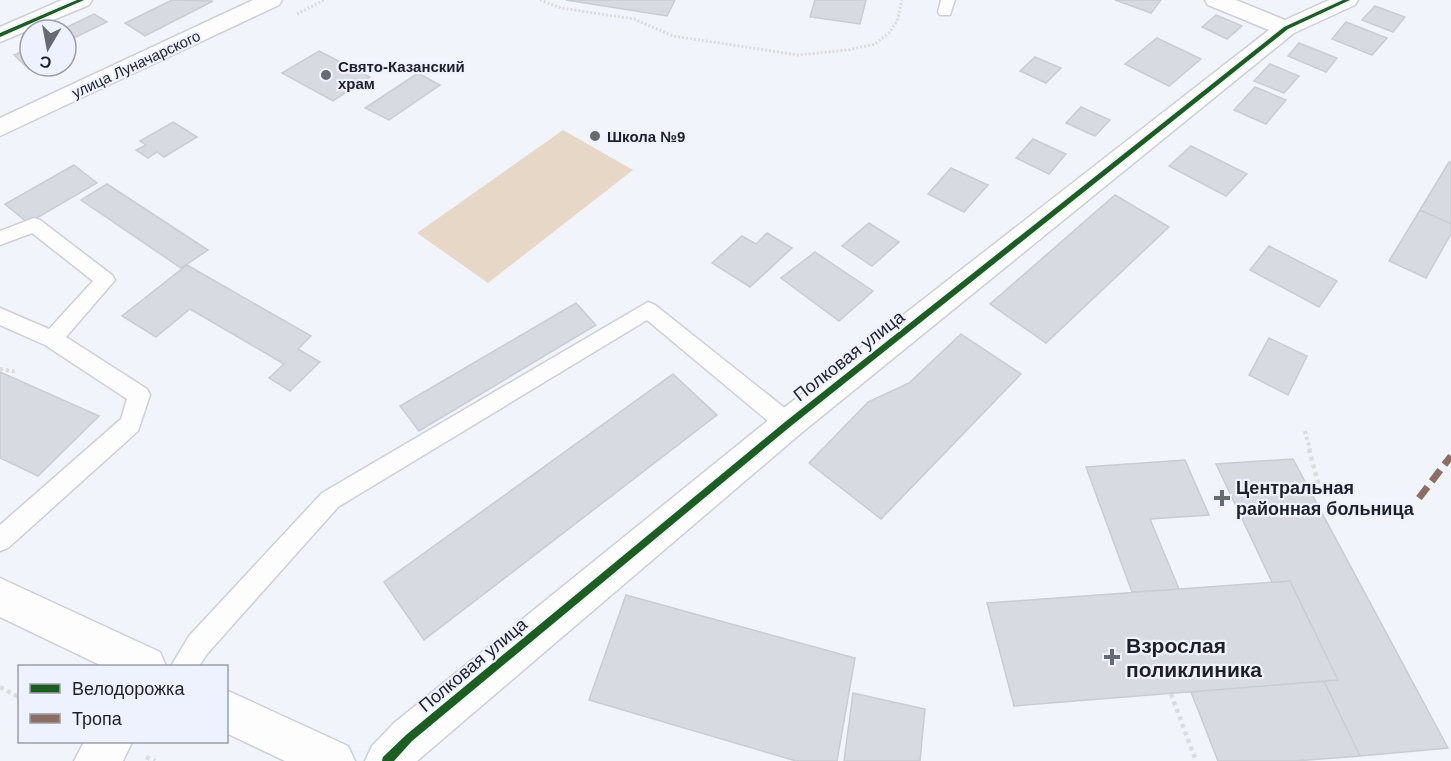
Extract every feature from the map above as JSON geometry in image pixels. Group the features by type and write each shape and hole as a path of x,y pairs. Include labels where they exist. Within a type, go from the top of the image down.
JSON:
{"street":[{"path":"0,35 81,0"},
{"name":"улица Луначарского","path":"0,128 271,0"},
{"path":"1216,0 1286,27"},
{"name":"Полковая улица","path":"387,761 409,738 788,424 1286,27 1347,0"},
{"path":"0,597 144,665"},
{"path":"228,712 333,761"},
{"path":"96,761 109,743"}],"lane":[{"path":"0,238 33,225 105,280 52,339"},
{"path":"185,665 198,645 330,500 648,310 788,424"},
{"path":"0,316 52,339 139,395 130,424 0,540"}],"path":[{"path":"540,0 561,8 634,19 673,36 798,55 848,50 875,44 890,33 897,21 902,0"},
{"path":"0,369 17,372"},
{"path":"1305,431 1320,490"},
{"path":"0,687 18,697"},
{"path":"1171,694 1196,761"}],"shaded area":[{"path":"563,130 633,170 488,283 417,233"}],"building":[{"path":"172,0 213,1 145,36 125,23"},
{"path":"566,0 675,0 667,16"},
{"path":"815,0 866,0 860,24 810,17"},
{"path":"1115,0 1161,0 1151,13"},
{"path":"1375,6 1405,17 1393,32 1362,20"},
{"path":"94,14 107,22 78,36 78,22"},
{"path":"1216,15 1242,26 1227,39 1202,27"},
{"path":"1346,22 1387,38 1372,55 1332,39"},
{"path":"1157,38 1201,59 1169,86 1125,64"},
{"path":"1299,43 1337,58 1326,72 1288,56"},
{"name":"Свято-Казанский храм","path":"319,51 370,77 333,101 282,73"},
{"path":"1035,57 1061,68 1046,83 1020,71"},
{"path":"1270,64 1299,76 1284,93 1254,81"},
{"path":"418,73 440,85 389,120 365,108"},
{"path":"1255,87 1286,100 1266,124 1234,110"},
{"path":"1081,107 1110,120 1095,136 1066,123"},
{"path":"173,122 197,137 164,157 157,152 148,158 136,150 146,145 140,141"},
{"path":"1033,139 1066,154 1049,174 1016,158"},
{"path":"1191,146 1247,174 1226,196 1169,166"},
{"path":"1451,162 1451,224 1420,210"},
{"path":"74,165 97,183 28,223 5,204"},
{"path":"951,168 988,185 964,212 928,194"},
{"path":"107,184 208,250 181,268 81,200"},
{"path":"1115,195 1169,227 1046,343 990,304"},
{"path":"1420,210 1451,224 1451,234 1426,278 1389,261"},
{"path":"869,223 899,242 872,266 842,246"},
{"path":"767,233 792,248 750,287 712,263 742,236 756,244"},
{"path":"1269,246 1337,281 1319,307 1250,270"},
{"path":"815,252 873,291 839,321 781,278"},
{"path":"187,265 311,336 298,349 320,362 290,391 269,378 284,364 190,309 156,337 122,316"},
{"path":"576,303 596,325 419,431 400,406"},
{"path":"961,334 1021,374 881,519 809,463 868,402 909,383"},
{"path":"1269,338 1307,356 1288,395 1249,375"},
{"path":"0,372 99,416 38,476 0,458"},
{"path":"673,374 717,415 424,640 384,582"},
{"path":"1293,459 1448,748 1360,756 1324,681 1338,680 1290,581 1272,582 1216,464"},
{"path":"1185,460 1209,515 1150,519 1179,589 1132,592 1086,467"},
{"path":"1290,581 1338,680 1014,706 987,603"},
{"path":"626,595 855,658 837,761 796,761 589,700"},
{"path":"1324,681 1360,756 1295,761 1218,761 1191,692"},
{"path":"853,693 925,709 920,761 844,761"}],"marked path":[{"path":"1419,498 1451,456"}],"cycle path":[{"path":"0,35 81,0"},
{"path":"387,761 409,738 788,424 1286,28 1347,0"}],"place":[{"name":"Свято-Казанский храм","path":"326,75"},
{"name":"Школа №9","path":"595,136"},
{"name":"Центральная районная больница","path":"1222,498"},
{"name":"Взрослая поликлиника","path":"1112,657"}]}
